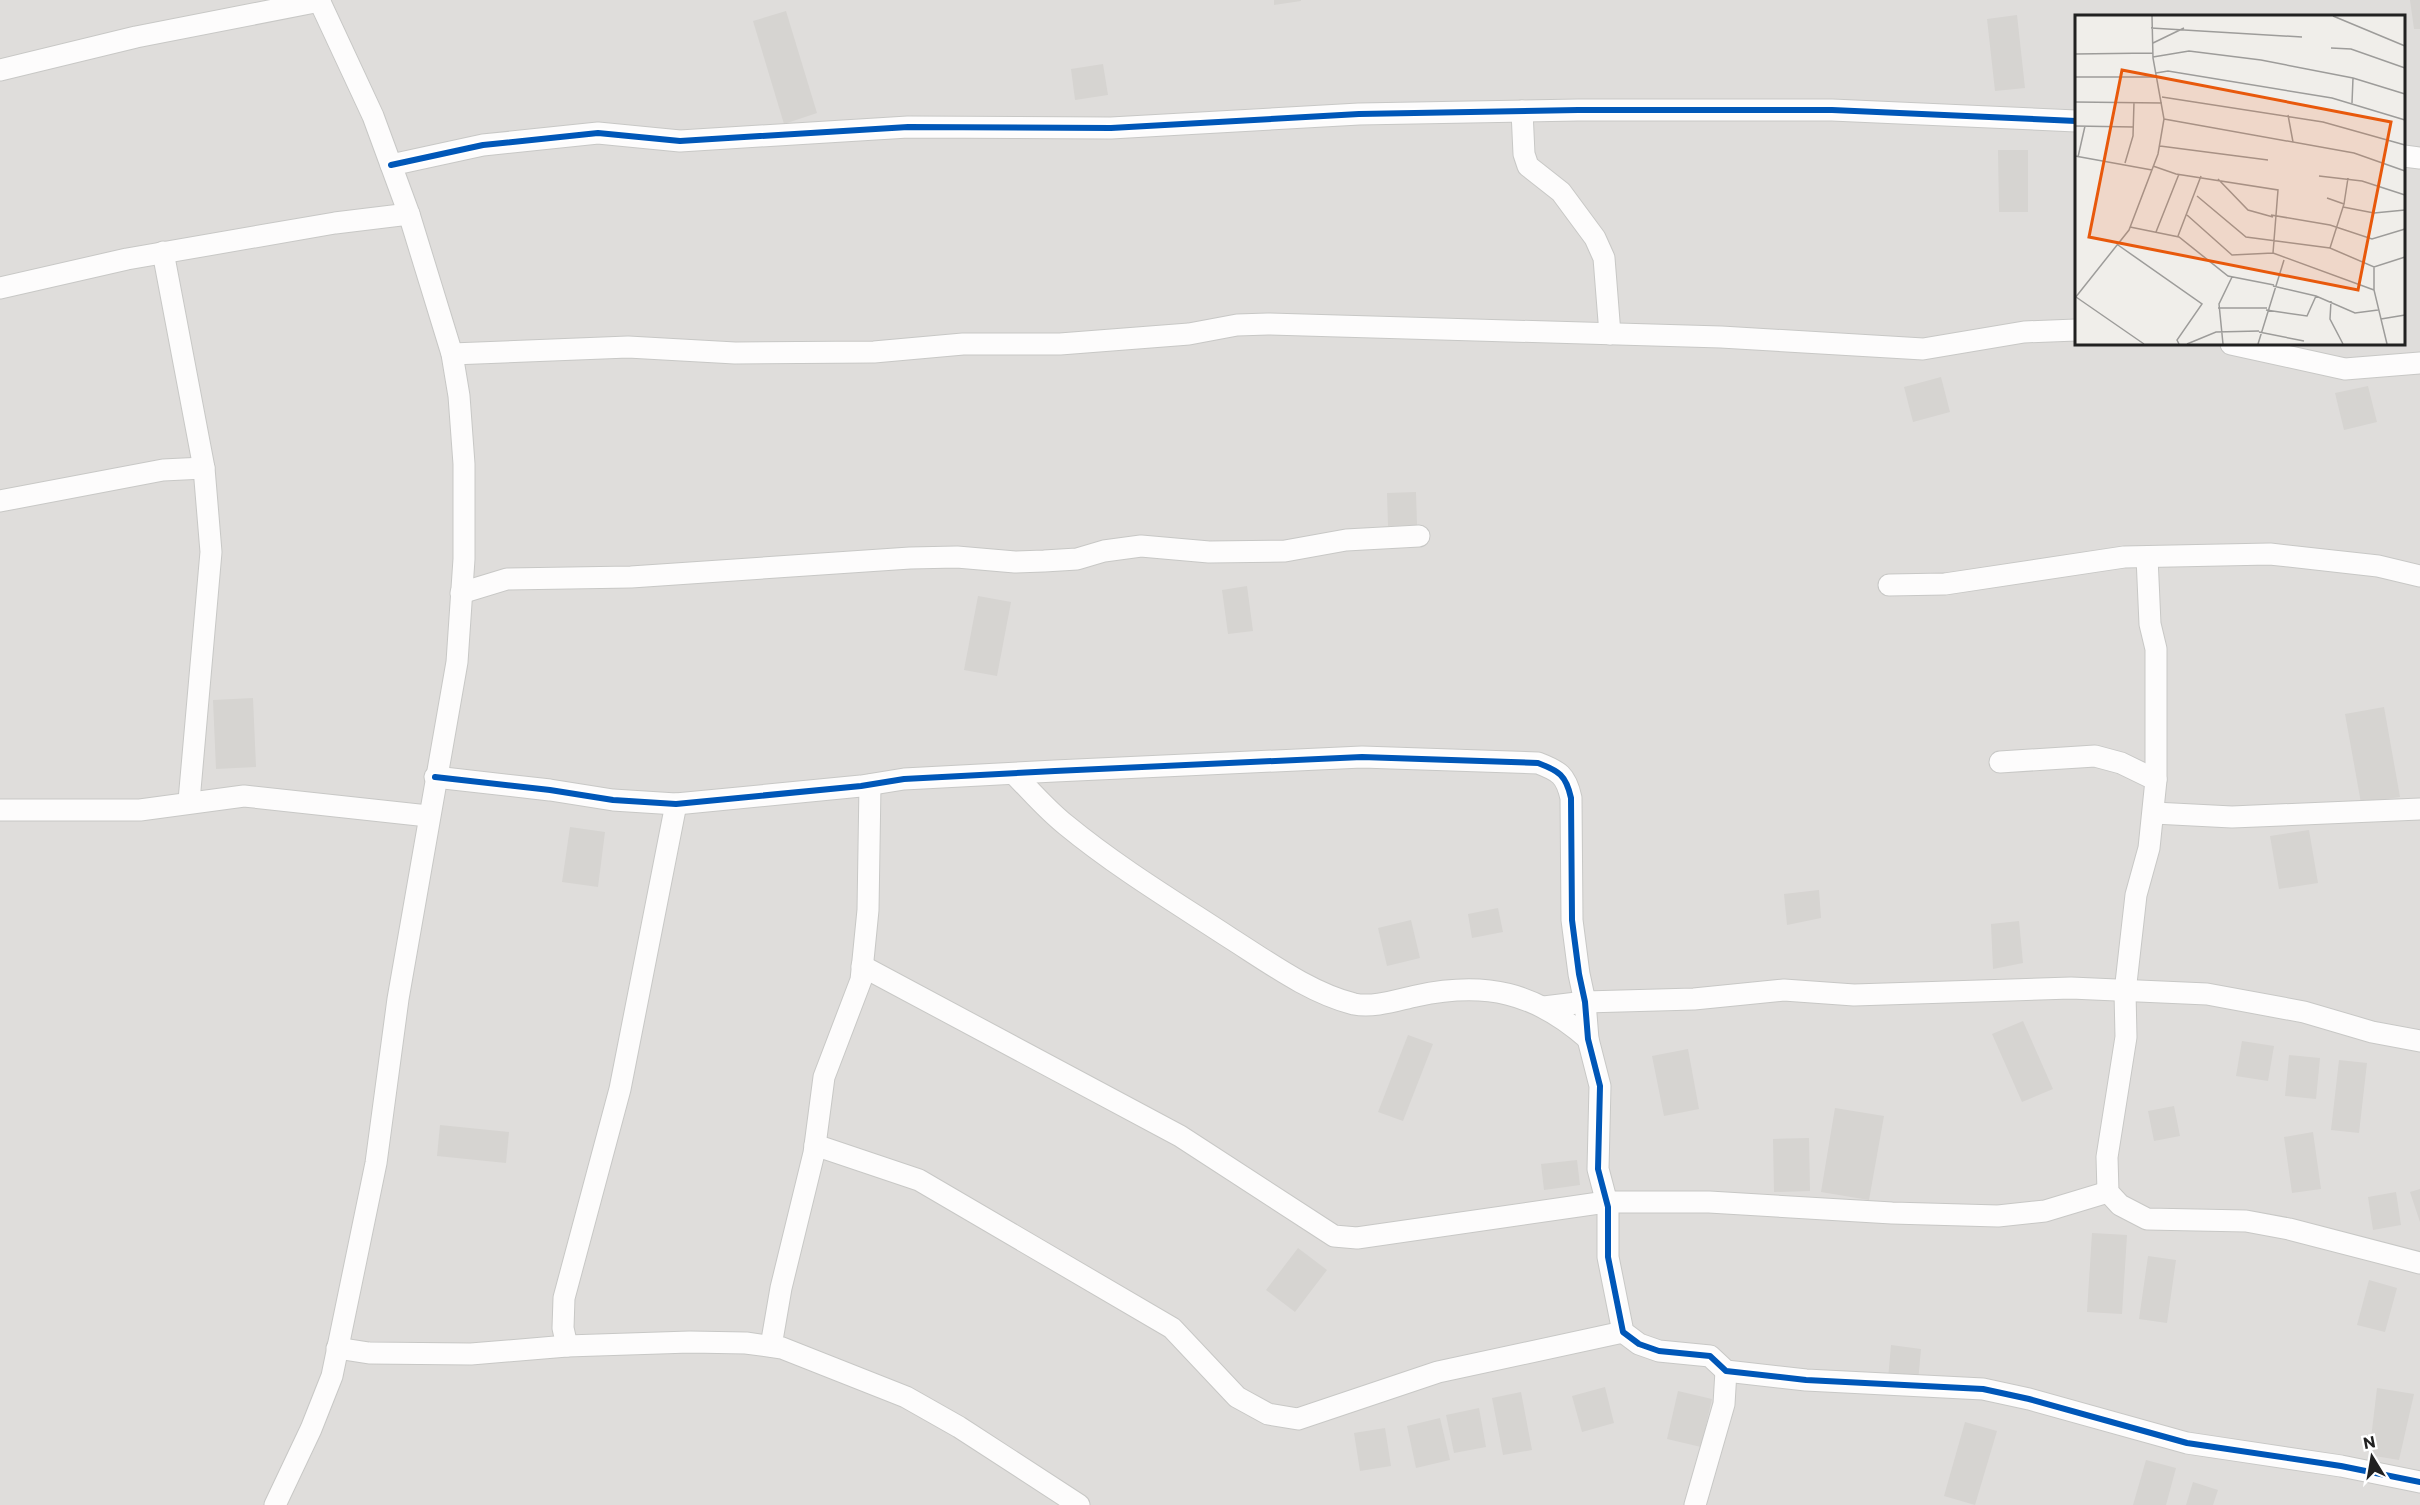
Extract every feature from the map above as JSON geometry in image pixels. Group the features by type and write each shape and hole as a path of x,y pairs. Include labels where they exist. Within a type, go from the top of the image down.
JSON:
{"street":[{"path":"0,70 136,37 320,1 373,116 409,214 452,354 459,396 464,464 457,662 428,816 398,999 376,1163 332,1376 311,1429 274,1505"},
{"path":"391,165 483,145 598,133 680,141 908,128 1111,128 1313,116 1522,111 1832,110 2075,121"},
{"path":"1522,111 1524,154 1528,166 1561,192 1595,238 1604,258 1610,334"},
{"path":"2405,156 2420,158"},
{"path":"0,288 163,252 335,223 409,214"},
{"path":"163,252 204,468 211,552 189,801"},
{"path":"452,354 628,347 735,353 874,352 963,344 1060,344 1189,334 1237,325 1258,324 1610,334 1923,349 2024,332 2075,330"},
{"path":"2236,345 2344,369 2420,363"},
{"path":"0,501 164,470 204,468"},
{"path":"461,593 507,579 631,577 910,558 957,557 1015,562 1044,561 1077,559 1104,551 1141,546 1209,552 1285,551 1346,540 1419,536"},
{"path":"1888,585 1945,584 2124,557 2270,554 2378,566 2420,576"},
{"path":"2147,557 2150,624 2156,649 2154,813 2136,895 2125,992 2126,1037 2107,1157 2108,1192 2120,1205 2147,1219 2246,1221 2289,1228 2420,1263"},
{"path":"2000,762 2095,756 2121,763 2156,780"},
{"path":"435,777 550,790 613,800 676,804 870,785 904,779 1362,757 1538,763 1559,771 1567,781 1570,798 1572,920 1578,974 1585,1002 1588,1039 1600,1086 1598,1169 1606,1202 1608,1257 1614,1300 1623,1332 1639,1344 1659,1351 1710,1356 1726,1371 1806,1380 1983,1389 2029,1399 2187,1443 2341,1466 2420,1482"},
{"path":"1014,774 1065,824 1129,872 1259,957 1329,996 1356,1004 1376,1004 1469,988 1510,993 1544,1007 1569,1022 1588,1039"},
{"path":"771,1346 781,1288 815,1145 824,1077 861,980 868,910 870,785"},
{"path":"0,810 140,810 189,801 244,796 428,816"},
{"path":"567,1346 563,1328 564,1298 620,1089 676,804"},
{"path":"2154,813 2232,817 2420,809"},
{"path":"862,966 1180,1136 1334,1236 1357,1238 1606,1202 1709,1202 1892,1214 1998,1216 2045,1211 2108,1192"},
{"path":"1544,1007 1585,1002 1694,999 1784,990 1854,994 2022,988 2207,994 2304,1012 2372,1032 2420,1041"},
{"path":"815,1145 919,1180 1172,1328 1229,1389 1238,1397 1268,1414 1299,1419 1438,1372 1623,1332"},
{"path":"337,1348 369,1353 471,1354 567,1346 690,1342 746,1342 771,1346 827,1363 906,1396 959,1427 1079,1505"},
{"path":"1695,1505 1724,1404 1726,1371"}],"shaded area":[{"path":"0,0 2420,0 2420,1505 0,1505"}],"building":[{"path":"1274,0 1301,0 1301,1 1274,5"},
{"path":"2410,0 2420,0 2420,29 2414,29"},
{"path":"786,11 817,113 784,124 753,21"},
{"path":"2017,15 2025,88 1995,91 1987,19"},
{"path":"1103,64 1108,95 1075,100 1071,69"},
{"path":"1998,150 2028,150 2028,212 1999,212"},
{"path":"1941,377 1950,412 1913,422 1904,387"},
{"path":"2368,386 2377,422 2344,430 2335,393"},
{"path":"1416,492 1417,525 1388,526 1387,493"},
{"path":"1247,586 1253,631 1228,634 1222,590"},
{"path":"978,596 1011,602 997,676 964,670"},
{"path":"253,698 256,767 216,769 213,700"},
{"path":"2384,707 2400,797 2361,803 2345,714"},
{"path":"570,827 605,832 598,887 562,882"},
{"path":"2309,830 2318,883 2279,889 2270,836"},
{"path":"1819,890 1821,918 1787,925 1784,894"},
{"path":"1498,908 1503,932 1472,938 1468,914"},
{"path":"1411,920 1420,958 1387,966 1378,928"},
{"path":"2019,921 2023,963 1993,969 1991,924"},
{"path":"2023,1021 2053,1089 2022,1102 1992,1034"},
{"path":"1408,1035 1433,1044 1403,1121 1378,1112"},
{"path":"2242,1041 2274,1046 2268,1081 2236,1076"},
{"path":"1688,1049 1699,1109 1664,1116 1652,1056"},
{"path":"2289,1055 2320,1058 2316,1099 2285,1096"},
{"path":"2339,1060 2367,1063 2359,1133 2331,1130"},
{"path":"2174,1106 2180,1136 2154,1141 2148,1111"},
{"path":"1835,1108 1884,1116 1869,1200 1821,1192"},
{"path":"440,1125 509,1132 506,1163 437,1156"},
{"path":"2313,1132 2321,1189 2292,1193 2284,1137"},
{"path":"1809,1138 1810,1191 1774,1192 1773,1139"},
{"path":"1577,1160 1580,1185 1544,1190 1541,1164"},
{"path":"2420,1189 2420,1222 2410,1192"},
{"path":"2396,1192 2401,1225 2373,1230 2368,1197"},
{"path":"2092,1233 2127,1235 2122,1314 2087,1312"},
{"path":"1298,1248 1327,1270 1295,1312 1266,1290"},
{"path":"2148,1256 2176,1260 2167,1323 2139,1319"},
{"path":"2369,1280 2397,1288 2385,1332 2357,1325"},
{"path":"1891,1345 1921,1349 1918,1382 1888,1379"},
{"path":"1605,1387 1614,1423 1582,1432 1572,1396"},
{"path":"2377,1388 2414,1394 2399,1460 2369,1455"},
{"path":"1678,1391 1712,1399 1701,1447 1667,1439"},
{"path":"1521,1392 1532,1450 1503,1455 1492,1398"},
{"path":"1479,1408 1486,1447 1454,1453 1446,1415"},
{"path":"1440,1418 1450,1460 1416,1468 1407,1426"},
{"path":"1965,1422 1997,1431 1975,1505 1944,1496"},
{"path":"1385,1428 1391,1466 1360,1471 1354,1433"},
{"path":"2146,1460 2176,1468 2166,1505 2133,1505"},
{"path":"2193,1482 2218,1490 2213,1505 2186,1505"}],"cycle path":[{"path":"391,165 483,145 598,133 680,141 908,127 1111,128 1359,114 1578,110 1832,110 2075,121"},
{"path":"435,777 550,790 613,800 676,804 861,786 904,779 1055,771 1362,757 1538,763 1564,779 1571,798 1572,920 1585,1002 1588,1039 1600,1086 1598,1169 1608,1207 1608,1257 1623,1332 1639,1344 1659,1351 1710,1356 1726,1371 1806,1380 1983,1389 2029,1399 2187,1443 2341,1466 2420,1482"}]}
